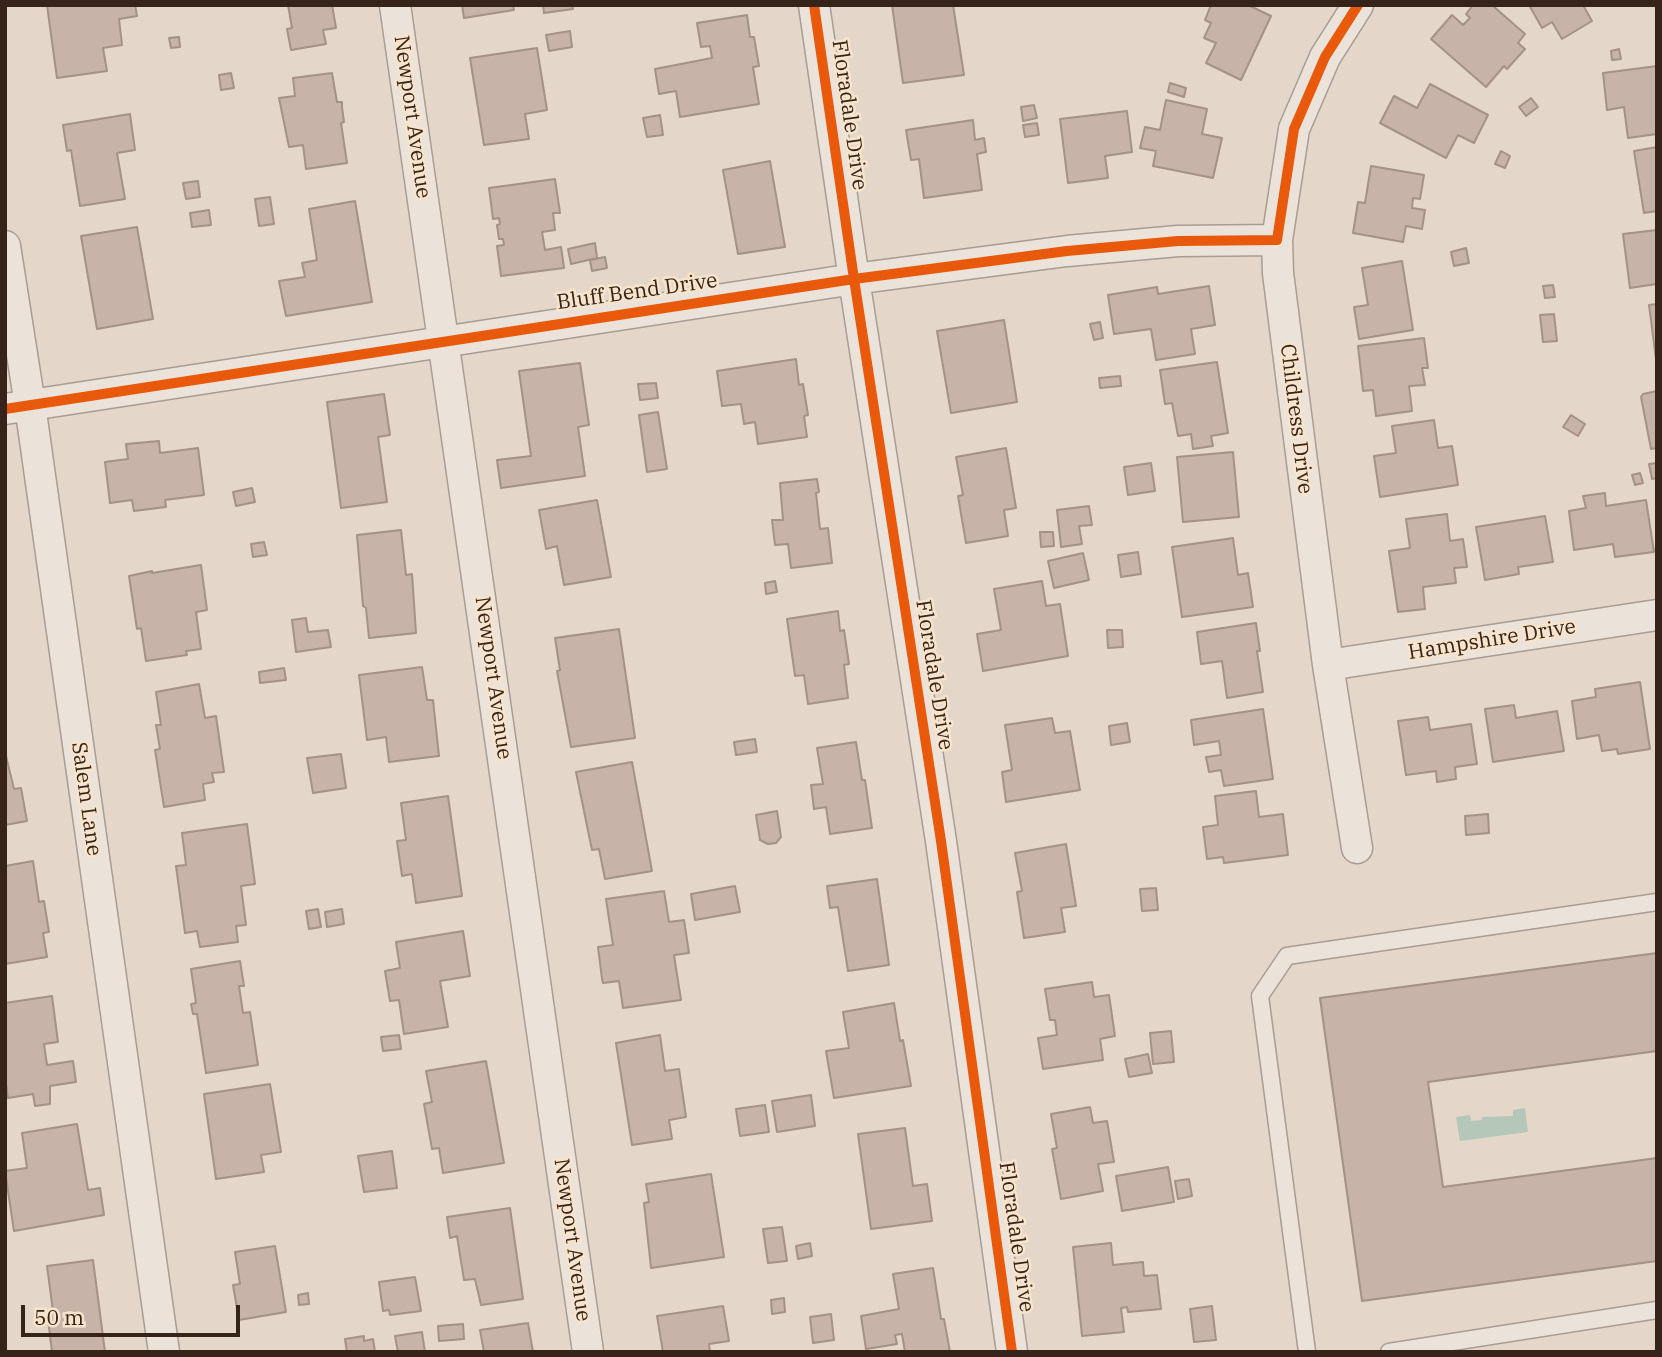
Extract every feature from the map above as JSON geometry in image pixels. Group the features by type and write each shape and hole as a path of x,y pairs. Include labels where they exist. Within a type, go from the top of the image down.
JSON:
{"street":[{"name":"Newport Avenue","path":"395,5 445,340 587,1352"},
{"name":"Floradale Drive","path":"814,5 943,855 1012,1352"},
{"name":"Childress Drive","path":"1357,848 1328,665 1278,273 1277,240 1294,129 1325,57 1359,5"},
{"name":"Bluff Bend Drive","path":"18,407 854,279 1178,241 1277,240"},
{"name":"Salem Lane","path":"5,246 18,407 164,1352"},
{"name":"Hampshire Drive","path":"1328,665 1657,615"}],"lane":[{"path":"1307,1352 1260,996 1287,956 1657,902"},
{"path":"1389,1352 1657,1310"}],"shaded area":[{"path":"1525,1108 1528,1132 1460,1141 1456,1117 1470,1115 1471,1121 1482,1120 1482,1117 1513,1116 1513,1110"}],"building":[{"path":"47,5 135,5 137,16 119,19 122,45 103,48 107,71 57,78"},
{"path":"288,5 332,5 336,28 323,30 326,44 291,50 287,29 292,28"},
{"path":"462,5 513,5 514,10 464,18"},
{"path":"543,5 572,5 573,9 544,13"},
{"path":"892,5 953,5 964,75 903,83"},
{"path":"1211,5 1248,5 1271,16 1241,80 1206,63 1216,43 1204,38 1211,23 1205,20"},
{"path":"1473,5 1492,5 1525,34 1518,43 1525,49 1507,69 1504,66 1486,87 1431,39 1452,15 1463,25 1470,18 1466,14"},
{"path":"1529,5 1583,5 1592,21 1562,39 1552,22 1542,28"},
{"path":"747,15 750,37 754,37 759,66 753,67 759,104 680,117 676,91 659,94 655,69 712,58 710,46 701,47 697,23"},
{"path":"570,31 572,47 549,51 546,35"},
{"path":"179,37 180,47 171,48 169,38"},
{"path":"537,48 547,110 525,114 529,139 484,145 470,58"},
{"path":"1619,49 1621,59 1612,60 1611,51"},
{"path":"1657,66 1657,134 1628,138 1624,107 1607,110 1603,73"},
{"path":"231,73 234,88 221,90 219,75"},
{"path":"332,73 337,102 342,102 344,122 341,123 347,163 306,169 303,145 289,147 279,98 295,96 293,78"},
{"path":"1170,83 1186,88 1184,97 1168,92"},
{"path":"1430,84 1488,115 1474,143 1458,135 1446,158 1380,123 1394,96 1417,108"},
{"path":"1531,98 1538,107 1526,116 1519,107"},
{"path":"1166,100 1207,109 1202,134 1222,138 1213,178 1153,166 1156,151 1140,148 1145,127 1160,130"},
{"path":"1034,105 1037,118 1023,121 1021,107"},
{"path":"1127,111 1132,152 1105,156 1108,178 1068,183 1060,119"},
{"path":"130,114 135,150 117,153 125,199 80,206 71,150 67,151 63,125"},
{"path":"660,115 663,135 647,137 643,118"},
{"path":"973,120 975,140 984,138 986,152 977,154 982,190 924,198 919,159 911,160 906,130"},
{"path":"1037,123 1039,135 1025,137 1023,125"},
{"path":"1657,147 1657,211 1644,213 1634,151"},
{"path":"1501,151 1510,156 1505,168 1495,164"},
{"path":"770,161 785,247 738,254 723,170"},
{"path":"1371,166 1424,175 1420,199 1413,198 1412,208 1425,210 1422,229 1406,226 1403,242 1353,233 1358,202 1365,203"},
{"path":"555,179 560,213 553,213 555,230 542,232 545,250 561,247 564,268 501,276 497,246 504,245 503,239 499,239 499,218 493,219 489,188"},
{"path":"198,181 200,197 186,199 183,183"},
{"path":"270,197 274,224 259,226 255,199"},
{"path":"355,201 372,302 286,316 279,281 305,277 302,263 317,260 309,209"},
{"path":"209,210 211,225 192,227 190,213"},
{"path":"137,227 153,319 97,329 81,236"},
{"path":"1657,230 1657,284 1630,288 1623,234"},
{"path":"595,243 597,258 571,264 568,249"},
{"path":"1466,248 1469,263 1454,266 1451,252"},
{"path":"605,257 607,268 592,271 590,260"},
{"path":"1402,261 1413,330 1359,339 1354,307 1368,305 1362,268"},
{"path":"1553,285 1555,297 1545,298 1543,286"},
{"path":"1209,286 1215,325 1191,329 1195,354 1156,360 1151,329 1114,334 1108,295 1157,287 1158,294"},
{"path":"1657,304 1657,367 1649,305"},
{"path":"1554,314 1557,341 1543,342 1540,315"},
{"path":"1004,320 1017,402 951,413 937,331"},
{"path":"1100,322 1103,338 1094,340 1090,324"},
{"path":"1424,338 1428,368 1422,368 1425,385 1409,386 1412,411 1376,416 1373,390 1363,391 1358,346"},
{"path":"796,359 799,385 803,384 808,415 804,416 807,437 758,444 755,422 744,424 741,404 722,406 717,371"},
{"path":"1217,362 1228,433 1211,436 1213,446 1193,449 1191,434 1178,436 1172,403 1165,404 1160,370"},
{"path":"580,363 589,425 578,427 585,476 501,488 497,460 531,456 519,371"},
{"path":"1120,376 1121,386 1100,388 1099,378"},
{"path":"656,383 658,398 640,400 638,384"},
{"path":"1657,391 1657,448 1651,449 1641,397 1643,394"},
{"path":"384,394 390,435 378,437 387,502 341,508 327,402"},
{"path":"658,412 667,469 647,472 639,415"},
{"path":"1571,415 1585,424 1578,436 1563,427"},
{"path":"1434,420 1438,448 1452,446 1458,485 1380,497 1374,456 1396,453 1392,426"},
{"path":"159,441 160,453 198,448 204,495 165,500 166,507 134,511 132,500 110,503 105,462 128,459 126,444"},
{"path":"1006,448 1016,508 1004,510 1008,536 966,543 958,496 963,495 956,457"},
{"path":"1233,452 1239,517 1183,522 1177,457"},
{"path":"1151,463 1155,491 1128,495 1124,467"},
{"path":"1657,463 1657,478 1652,479 1649,464"},
{"path":"1640,473 1643,483 1635,485 1632,475"},
{"path":"817,479 820,529 828,528 832,563 791,568 788,544 775,545 772,520 783,520 780,483"},
{"path":"252,488 255,502 236,506 233,492"},
{"path":"1605,493 1606,506 1646,500 1654,552 1615,557 1613,544 1574,550 1569,511 1586,508 1583,496"},
{"path":"597,500 611,577 564,585 557,546 546,549 539,510"},
{"path":"1089,506 1092,525 1079,526 1082,544 1061,547 1057,510"},
{"path":"1447,514 1450,541 1463,539 1467,567 1454,568 1456,583 1423,587 1425,609 1398,612 1389,551 1410,548 1406,519"},
{"path":"1545,516 1553,562 1518,567 1519,574 1485,580 1476,527"},
{"path":"401,530 406,575 412,574 416,633 369,638 366,608 363,606 357,535"},
{"path":"1040,532 1053,532 1054,546 1041,547"},
{"path":"1233,538 1238,575 1248,573 1253,607 1182,617 1172,547"},
{"path":"264,542 267,555 253,557 251,544"},
{"path":"1138,552 1141,574 1121,577 1118,555"},
{"path":"1083,553 1089,580 1054,588 1048,561"},
{"path":"201,565 207,610 196,612 201,649 186,651 187,655 146,661 141,628 137,629 129,576"},
{"path":"775,581 777,592 766,594 765,583"},
{"path":"1042,581 1046,606 1060,604 1068,656 983,671 977,634 1001,630 994,589"},
{"path":"838,611 840,631 844,630 849,664 844,665 848,698 808,704 804,675 795,676 787,619"},
{"path":"306,618 308,632 328,630 331,647 296,652 292,620"},
{"path":"1256,623 1263,692 1227,698 1222,661 1201,664 1197,632"},
{"path":"619,629 635,738 571,747 557,671 560,670 555,638"},
{"path":"1107,630 1122,630 1123,647 1108,648"},
{"path":"422,667 427,700 433,700 439,756 389,762 386,737 367,740 359,675"},
{"path":"284,668 286,680 260,683 259,672"},
{"path":"1640,682 1650,749 1618,754 1617,749 1602,751 1599,735 1577,739 1572,701 1596,697 1595,689"},
{"path":"199,684 205,718 216,716 224,772 212,773 214,782 203,784 205,800 164,807 155,750 160,749 156,725 161,725 156,692"},
{"path":"1514,705 1516,718 1557,711 1564,751 1493,762 1485,709"},
{"path":"1263,709 1273,779 1224,786 1221,770 1209,772 1206,757 1221,755 1219,741 1194,745 1191,720"},
{"path":"1428,717 1430,730 1471,724 1477,764 1455,767 1456,779 1437,782 1436,771 1406,775 1398,721"},
{"path":"1052,718 1055,733 1070,731 1080,790 1006,802 1002,772 1012,770 1005,725"},
{"path":"1127,723 1130,742 1111,745 1109,726"},
{"path":"755,739 757,752 736,755 734,742"},
{"path":"856,742 872,828 830,834 826,807 814,809 811,785 823,784 817,748"},
{"path":"5,752 14,789 21,788 27,821 5,825"},
{"path":"341,754 346,788 313,793 307,758"},
{"path":"632,762 652,871 605,879 599,849 592,850 576,772"},
{"path":"1256,791 1259,817 1283,814 1288,855 1224,863 1223,857 1207,859 1203,827 1218,825 1215,796"},
{"path":"448,796 462,896 416,903 412,874 402,876 397,841 406,840 401,803"},
{"path":"777,811 781,837 776,843 768,844 760,840 756,815"},
{"path":"1488,814 1489,833 1466,835 1465,816"},
{"path":"247,824 255,884 241,886 246,925 236,926 238,942 200,947 197,931 185,933 176,866 186,865 182,833"},
{"path":"1066,844 1076,906 1061,908 1065,932 1024,938 1017,892 1022,891 1015,853"},
{"path":"33,861 39,902 44,901 49,932 43,933 47,957 5,964 5,866"},
{"path":"877,879 889,965 848,971 838,907 830,908 827,886"},
{"path":"735,886 740,912 695,920 691,894"},
{"path":"1156,888 1158,910 1142,911 1140,889"},
{"path":"664,891 669,922 684,920 689,953 674,955 681,1000 623,1008 619,981 603,983 602,979 598,947 613,945 606,899"},
{"path":"318,909 321,927 309,929 306,911"},
{"path":"342,909 344,924 327,927 325,912"},
{"path":"463,931 470,976 440,981 448,1027 404,1034 399,1000 390,1001 385,971 400,968 396,942"},
{"path":"1657,953 1657,1051 1428,1082 1443,1187 1657,1158 1657,1261 1362,1301 1320,998"},
{"path":"240,961 244,986 239,986 243,1013 250,1012 258,1065 206,1073 197,1014 193,1014 191,1004 196,1003 191,969"},
{"path":"1092,982 1094,997 1109,995 1115,1036 1100,1039 1103,1060 1043,1069 1038,1038 1057,1035 1055,1020 1050,1020 1045,989"},
{"path":"52,996 58,1042 44,1044 47,1065 73,1061 76,1082 50,1086 50,1104 35,1106 33,1094 8,1098 5,1076 5,1003"},
{"path":"894,1003 911,1086 834,1098 826,1051 849,1048 843,1012"},
{"path":"1171,1031 1174,1062 1153,1064 1150,1033"},
{"path":"399,1035 401,1049 383,1051 381,1037"},
{"path":"660,1035 665,1071 679,1069 686,1117 669,1120 672,1139 632,1145 616,1043"},
{"path":"1148,1054 1152,1073 1129,1077 1125,1059"},
{"path":"486,1061 504,1163 443,1173 439,1148 432,1149 424,1104 432,1102 426,1071"},
{"path":"270,1084 281,1152 261,1155 264,1172 216,1179 204,1094"},
{"path":"811,1095 815,1126 777,1132 772,1101"},
{"path":"765,1105 769,1132 740,1136 736,1109"},
{"path":"1090,1107 1093,1123 1107,1121 1114,1162 1098,1164 1103,1191 1061,1199 1052,1149 1057,1148 1051,1114"},
{"path":"77,1124 88,1190 100,1188 104,1215 14,1231 5,1171 27,1168 22,1133"},
{"path":"905,1128 913,1186 927,1184 932,1221 871,1229 858,1134"},
{"path":"392,1151 397,1188 364,1192 358,1156"},
{"path":"1168,1167 1174,1202 1122,1211 1116,1176"},
{"path":"711,1174 724,1257 651,1268 644,1203 649,1202 646,1184"},
{"path":"1189,1179 1192,1196 1178,1199 1175,1181"},
{"path":"510,1208 523,1299 481,1305 475,1279 464,1280 457,1236 450,1238 447,1217"},
{"path":"782,1227 787,1261 768,1263 763,1229"},
{"path":"810,1243 812,1256 798,1259 796,1246"},
{"path":"1111,1243 1113,1265 1143,1262 1144,1276 1157,1275 1161,1309 1128,1312 1127,1307 1121,1308 1124,1332 1082,1336 1073,1247"},
{"path":"275,1246 286,1312 239,1320 233,1285 240,1284 235,1252"},
{"path":"93,1260 105,1352 52,1352 47,1312 53,1311 47,1266"},
{"path":"933,1268 941,1319 944,1319 950,1352 905,1352 902,1334 895,1335 897,1344 866,1349 861,1316 899,1309 893,1274"},
{"path":"415,1277 421,1311 390,1315 389,1310 383,1311 379,1282"},
{"path":"308,1293 309,1304 299,1305 298,1295"},
{"path":"784,1298 785,1312 772,1314 771,1300"},
{"path":"723,1306 729,1341 709,1344 710,1352 663,1352 657,1316"},
{"path":"1212,1306 1216,1340 1194,1342 1190,1309"},
{"path":"831,1314 834,1340 813,1343 810,1317"},
{"path":"528,1323 533,1352 484,1352 480,1330"},
{"path":"463,1324 464,1339 439,1341 438,1326"},
{"path":"422,1332 425,1352 398,1352 395,1336"},
{"path":"364,1336 364,1341 373,1339 375,1352 347,1352 345,1339"}],"cycle path":[{"path":"814,5 941,841 1012,1352"},
{"path":"5,409 854,279 1067,251 1178,241 1277,240 1294,129 1325,57 1358,5"}]}
